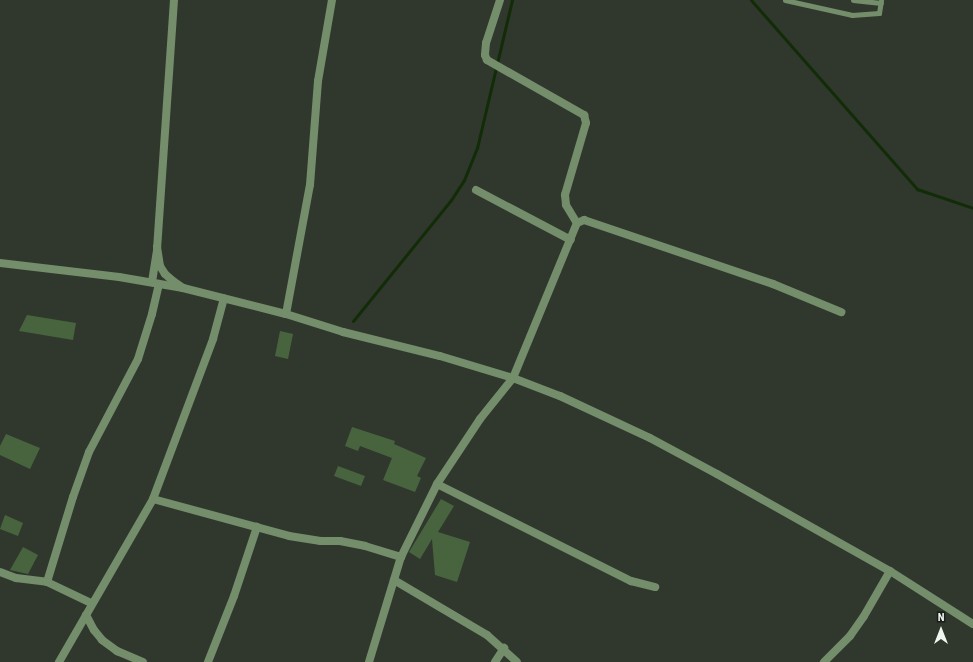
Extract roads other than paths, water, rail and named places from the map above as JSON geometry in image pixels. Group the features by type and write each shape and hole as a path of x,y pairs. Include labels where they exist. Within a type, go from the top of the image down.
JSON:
{"street":[{"path":"47,582 73,497 90,452 138,360 156,283 157,247 174,0"},
{"path":"286,314 310,186 318,81 332,0"},
{"path":"500,0 486,44 485,55 487,60 491,64 584,115 586,123 565,195 566,205 577,223"},
{"path":"476,190 571,240"},
{"path":"370,662 401,557 437,484 480,419 513,378 577,223 584,220 773,284 841,312"},
{"path":"157,247 158,259 165,274 183,288"},
{"path":"0,263 156,283 183,288 286,314 343,332 440,356 513,378 596,412 650,438 890,571 973,624"},
{"path":"59,662 153,499 213,339 224,298"},
{"path":"437,484 625,578 655,587"},
{"path":"153,499 289,536 340,541 366,546 401,557"},
{"path":"208,662 234,596 257,527"},
{"path":"824,662 850,636 864,616 890,571"},
{"path":"0,572 16,578 47,582 92,603"},
{"path":"394,580 487,635 504,648 517,662"},
{"path":"86,614 94,630 102,640 117,651 143,662"},
{"path":"495,662 504,648"}],"lane":[{"path":"785,0 852,15 879,14 881,1 854,0"}],"waterway":[{"path":"353,321 451,200 464,180 477,148 512,0"},
{"path":"751,0 917,189 973,208"}]}
